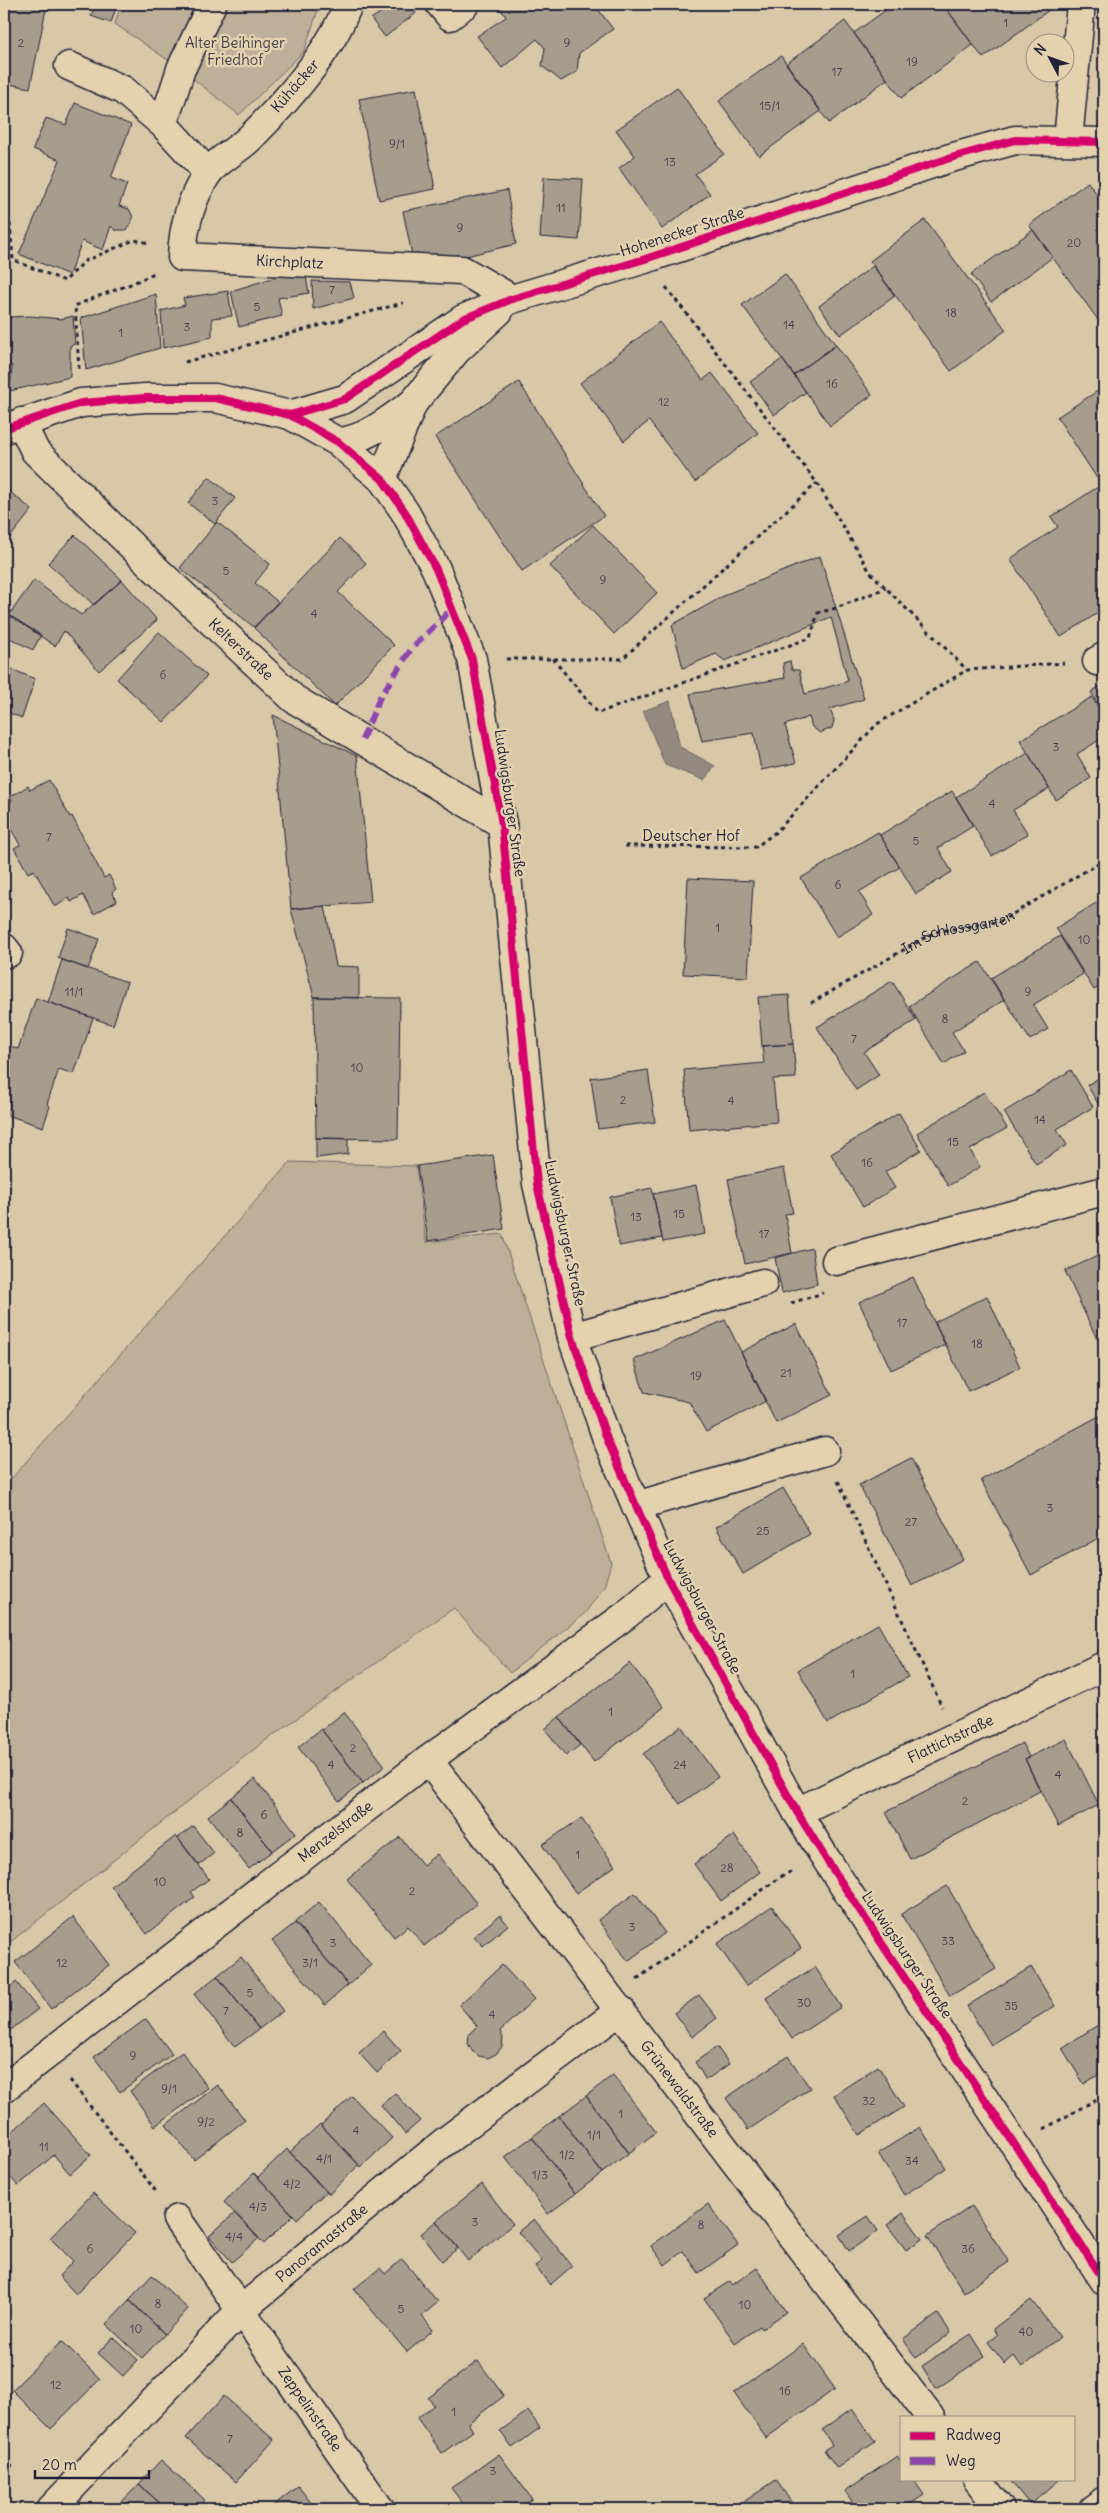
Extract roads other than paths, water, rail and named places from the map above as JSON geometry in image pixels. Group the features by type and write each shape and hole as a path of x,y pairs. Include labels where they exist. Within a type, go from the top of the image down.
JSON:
{"street":[{"path":"163,124 181,69 212,4"},
{"name":"Kühäcker","path":"208,173 250,138 318,62 348,4"},
{"path":"440,4 450,16 465,4"},
{"path":"1068,140 1081,4"},
{"path":"69,66 123,90 163,124 208,173"},
{"name":"Hohenecker Straße","path":"290,415 345,399 464,319 512,299 645,259 947,159 1015,140 1104,142"},
{"name":"Kirchplatz","path":"208,173 189,210 183,247 462,270 512,299"},
{"name":"Hohenecker Straße","path":"345,445 376,429 413,403 456,351 512,299"},
{"path":"345,445 352,417 367,384"},
{"name":"Ludwigsburger Straße","path":"12,426 81,402 145,398 215,398 290,415 345,445 382,478 405,512 436,569 472,659 502,824 537,1184 572,1337 606,1439 668,1579 797,1812 826,1859 1104,2280"},
{"name":"Hohenecker Straße","path":"382,478 413,403"},
{"name":"Kelterstraße","path":"12,426 147,561 294,699 502,824"},
{"path":"836,1261 1104,1191"},
{"path":"572,1337 763,1283"},
{"path":"636,1506 825,1451"},
{"name":"Menzelstraße","path":"4,2088 428,1760 626,1615 668,1579"},
{"name":"Flattichstraße","path":"797,1812 1104,1666"},
{"name":"Grünewaldstraße","path":"428,1760 929,2416"},
{"name":"Panoramastraße","path":"51,2509 241,2310 443,2143 616,2004"},
{"name":"Zeppelinstraße","path":"177,2220 380,2509"},
{"path":"978,2480 1000,2509"},
{"path":"1093,2509 1104,2501"}],"park label":[{"name":"Alter Beihinger Friedhof","path":"235,52"}]}
